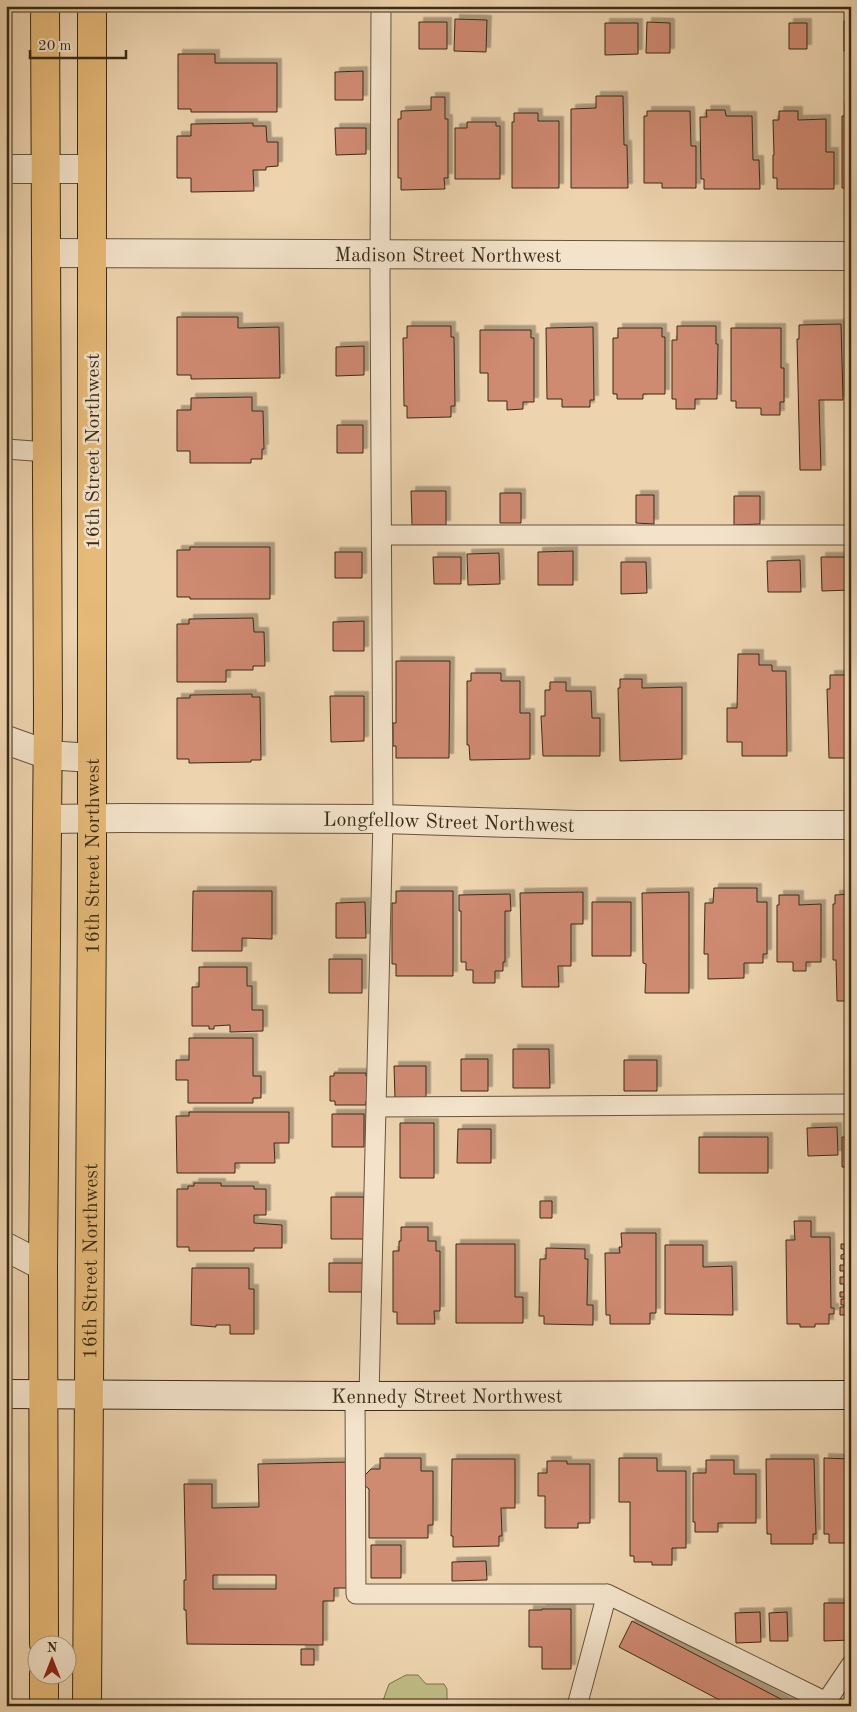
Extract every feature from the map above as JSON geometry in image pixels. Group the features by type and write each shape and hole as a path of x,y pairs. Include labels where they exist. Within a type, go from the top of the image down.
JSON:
{"main road":[{"path":"44,1634 42,1266 48,819 46,6"},
{"name":"16th Street Northwest","path":"87,1706 92,818 92,6"},
{"path":"44,1684 44,1706"}],"street":[{"path":"6,169 92,169"},
{"name":"Madison Street Northwest","path":"46,253 851,256"},
{"path":"6,740 48,755 91,758"},
{"name":"Longfellow Street Northwest","path":"48,819 384,819 578,825 851,825"},
{"path":"6,1247 42,1266"},
{"name":"Kennedy Street Northwest","path":"6,1394 362,1396 851,1395"}],"lane":[{"path":"380,6 384,819 377,1107 362,1396 356,1594 608,1594 826,1702 851,1665"},
{"path":"6,449 47,452"},
{"path":"382,535 851,535"},
{"path":"377,1107 851,1104"},
{"path":"577,1706 608,1594"}],"shaded area":[{"path":"406,1675 418,1675 426,1684 444,1684 447,1689 447,1706 381,1706 389,1684"}],"building":[{"path":"455,19 487,20 486,52 454,51"},
{"path":"844,21 851,21 851,51 844,51"},
{"path":"419,22 447,22 447,49 419,49"},
{"path":"647,22 670,23 670,53 646,53"},
{"path":"605,23 638,23 638,54 605,55"},
{"path":"789,23 807,23 807,49 789,49"},
{"path":"178,54 215,54 215,63 277,63 277,112 191,112 191,109 178,109"},
{"path":"363,71 363,100 335,100 335,72"},
{"path":"596,96 623,96 624,145 627,145 628,188 571,188 571,109 596,108"},
{"path":"431,97 445,97 445,119 448,119 448,178 444,178 445,189 401,190 401,178 398,178 398,119 401,119 401,111 431,110"},
{"path":"845,103 851,103 851,188 842,188 842,116 845,116"},
{"path":"706,110 725,110 726,116 752,116 753,160 759,160 760,189 704,189 704,179 701,179 700,117 707,117"},
{"path":"647,111 690,111 691,146 696,146 696,188 662,188 662,183 644,183 644,116 647,116"},
{"path":"779,111 798,111 798,120 826,119 826,152 834,152 834,189 777,189 777,178 773,178 773,120 779,120"},
{"path":"514,113 538,113 538,121 559,121 559,188 512,188 512,122 514,122"},
{"path":"467,122 496,122 496,126 500,126 500,179 455,179 455,128 467,128"},
{"path":"253,123 253,126 266,126 267,142 278,142 278,166 266,167 266,170 253,170 254,191 191,192 191,178 177,178 177,136 191,136 191,124"},
{"path":"335,128 366,128 366,154 336,155"},
{"path":"177,317 238,317 238,328 279,327 280,378 191,379 191,375 177,375"},
{"path":"841,324 843,400 819,400 821,470 800,470 797,339 799,339 799,325"},
{"path":"407,326 451,326 451,337 454,337 455,406 451,406 451,417 407,418 407,406 404,406 403,338 407,338"},
{"path":"677,326 716,326 716,344 718,344 717,399 695,399 695,409 676,409 676,399 672,399 672,340 677,340"},
{"path":"593,327 594,400 590,400 590,407 562,407 562,399 547,399 546,328"},
{"path":"618,328 662,328 662,337 665,337 665,394 643,394 643,399 617,399 617,394 613,394 613,338 618,338"},
{"path":"731,328 781,328 781,368 784,368 784,402 780,402 780,415 761,415 761,408 736,408 736,401 731,401"},
{"path":"480,330 531,330 531,338 534,338 534,402 523,402 523,409 507,410 507,401 488,401 488,373 480,373"},
{"path":"364,346 364,375 336,376 336,347"},
{"path":"252,397 252,411 263,411 264,449 262,449 262,459 251,459 251,463 190,463 190,451 177,451 177,410 191,410 191,398"},
{"path":"337,425 363,425 363,453 337,453"},
{"path":"411,491 446,491 446,525 412,525"},
{"path":"500,493 521,493 521,523 500,523"},
{"path":"636,495 654,495 654,524 636,523"},
{"path":"734,496 760,496 760,524 734,525"},
{"path":"190,547 270,547 270,599 190,599 190,597 177,597 177,550 190,550"},
{"path":"573,551 573,585 538,585 538,552"},
{"path":"335,552 362,552 362,578 335,578"},
{"path":"499,553 500,584 468,585 467,554"},
{"path":"433,557 461,557 461,584 434,584"},
{"path":"821,557 851,557 851,590 822,591"},
{"path":"800,560 801,592 768,592 767,561"},
{"path":"621,562 646,562 647,593 621,594"},
{"path":"253,618 254,632 264,632 265,666 253,666 253,670 226,670 226,682 177,682 177,624 189,624 189,619"},
{"path":"364,621 364,651 333,651 333,622"},
{"path":"738,654 759,654 759,665 772,665 772,671 786,671 787,756 742,756 742,742 727,742 727,708 737,708"},
{"path":"396,661 450,661 449,758 396,758 396,746 393,746 393,723 396,723"},
{"path":"471,673 501,673 501,681 520,681 520,713 530,713 530,759 470,760 469,745 467,745 467,681 471,681"},
{"path":"830,675 851,675 851,758 829,758 827,689 830,689"},
{"path":"620,679 642,679 642,688 682,687 682,759 620,761 618,688 620,688"},
{"path":"550,682 566,682 566,691 591,691 592,718 600,718 600,756 543,756 541,716 545,716 545,690 550,690"},
{"path":"252,694 252,697 260,697 261,760 251,760 251,762 189,763 189,759 177,759 177,698 190,698 190,695"},
{"path":"330,696 364,696 364,741 331,742"},
{"path":"714,888 757,888 757,902 767,902 767,954 763,954 763,963 744,963 744,978 708,979 708,954 704,954 705,903 713,903"},
{"path":"193,891 272,891 272,939 242,938 242,951 192,951"},
{"path":"396,891 453,891 453,976 396,976 396,964 392,964 392,903 396,903"},
{"path":"583,892 583,924 571,924 571,966 558,966 559,987 522,987 520,893"},
{"path":"689,892 689,993 645,993 646,964 643,963 642,893"},
{"path":"510,894 511,911 505,911 505,962 503,962 503,971 495,971 495,983 473,983 473,970 466,970 466,962 461,962 461,911 459,911 459,895"},
{"path":"851,894 851,1001 837,1001 836,960 833,960 833,904 835,904 835,895"},
{"path":"779,895 799,895 799,905 821,904 821,962 806,962 806,971 793,971 793,962 777,962 777,905 779,905"},
{"path":"365,902 366,938 336,938 336,903"},
{"path":"592,902 631,902 631,956 592,956"},
{"path":"329,959 362,959 362,993 329,993"},
{"path":"199,967 247,967 247,986 252,986 252,1010 263,1010 263,1031 230,1032 230,1025 214,1026 214,1029 209,1029 209,1026 192,1026 192,987 199,987"},
{"path":"189,1038 253,1038 253,1076 261,1076 261,1098 253,1098 253,1103 188,1103 188,1080 176,1080 176,1060 189,1060"},
{"path":"513,1049 549,1049 550,1088 513,1088"},
{"path":"461,1059 488,1059 488,1091 461,1091"},
{"path":"624,1060 657,1060 657,1091 624,1091"},
{"path":"394,1066 426,1066 426,1098 395,1098"},
{"path":"334,1073 366,1073 366,1076 369,1076 369,1101 366,1101 366,1105 335,1105 335,1101 330,1101 330,1076 334,1076"},
{"path":"189,1112 289,1112 289,1143 274,1143 275,1163 235,1163 235,1173 177,1173 176,1116 189,1116"},
{"path":"332,1114 364,1114 364,1147 332,1147"},
{"path":"400,1123 434,1123 434,1178 400,1178"},
{"path":"837,1127 838,1155 808,1156 807,1128"},
{"path":"458,1129 491,1129 491,1163 457,1163"},
{"path":"699,1137 768,1137 768,1173 699,1173"},
{"path":"842,1137 851,1137 851,1167 842,1167"},
{"path":"194,1183 221,1183 221,1186 254,1186 254,1189 266,1189 266,1215 254,1215 254,1223 282,1225 282,1248 254,1248 254,1251 189,1251 189,1247 177,1247 177,1189 188,1189 188,1186 194,1186"},
{"path":"331,1197 364,1197 364,1239 331,1239"},
{"path":"540,1201 552,1201 552,1218 540,1218"},
{"path":"794,1221 811,1221 811,1237 830,1237 831,1308 834,1308 834,1314 829,1314 829,1324 815,1324 815,1327 800,1327 800,1324 787,1324 786,1240 795,1240"},
{"path":"849,1222 851,1222 851,1324 846,1324 846,1315 840,1315 840,1307 844,1307 844,1305 841,1305 841,1299 844,1299 844,1297 840,1297 840,1292 844,1292 844,1284 840,1284 840,1277 844,1277 844,1271 840,1271 840,1265 844,1265 844,1259 841,1259 841,1255 844,1254 844,1249 841,1249 841,1244 846,1244 846,1236 849,1236"},
{"path":"401,1227 428,1227 428,1241 436,1241 436,1251 440,1251 440,1311 434,1311 435,1324 397,1324 397,1312 393,1312 393,1251 399,1251"},
{"path":"621,1233 656,1233 656,1313 650,1313 650,1324 610,1324 610,1315 606,1315 605,1253 620,1253 619,1247 622,1247"},
{"path":"456,1244 515,1244 515,1297 523,1297 523,1323 456,1323"},
{"path":"665,1245 703,1245 703,1267 732,1266 733,1315 665,1314"},
{"path":"546,1248 585,1249 585,1259 588,1259 587,1305 593,1305 593,1325 544,1324 544,1316 539,1316 540,1259 546,1259"},
{"path":"329,1263 364,1263 365,1292 329,1292"},
{"path":"192,1268 249,1268 249,1289 254,1289 254,1334 230,1334 230,1325 216,1325 216,1327 191,1325"},
{"path":"380,1458 421,1458 421,1471 433,1471 433,1525 428,1525 428,1538 369,1538 369,1489 364,1485 364,1476 371,1469 380,1469"},
{"path":"619,1458 657,1458 657,1471 686,1471 686,1548 672,1548 672,1565 652,1565 652,1562 634,1562 634,1556 630,1556 630,1502 619,1502"},
{"path":"824,1458 851,1459 851,1543 829,1543 829,1534 824,1534"},
{"path":"452,1459 515,1459 515,1508 501,1508 502,1536 499,1536 499,1546 453,1547 453,1536 451,1536"},
{"path":"766,1459 814,1459 816,1534 813,1534 813,1544 771,1544 771,1534 767,1534"},
{"path":"706,1460 734,1460 734,1474 756,1474 756,1523 718,1523 718,1532 695,1532 695,1522 693,1522 693,1473 706,1473"},
{"path":"547,1461 567,1461 567,1464 590,1464 590,1523 578,1523 578,1528 545,1528 545,1496 538,1496 538,1473 547,1473"},
{"path":"351,1462 350,1588 334,1588 334,1601 323,1601 323,1645 187,1644 186,1610 184,1610 184,1580 186,1580 184,1484 212,1484 212,1508 259,1507 258,1464","holes":["213,1575 276,1575 276,1589 213,1589"]},
{"path":"371,1545 401,1545 401,1578 371,1578"},
{"path":"486,1561 487,1580 452,1581 452,1562"},
{"path":"824,1603 851,1603 851,1640 824,1641"},
{"path":"571,1609 571,1669 542,1669 542,1647 529,1647 529,1610"},
{"path":"760,1612 761,1642 736,1643 735,1613"},
{"path":"787,1612 788,1641 770,1641 769,1613"},
{"path":"632,1621 794,1706 731,1706 619,1647"},
{"path":"301,1649 314,1649 314,1665 301,1665"}]}
